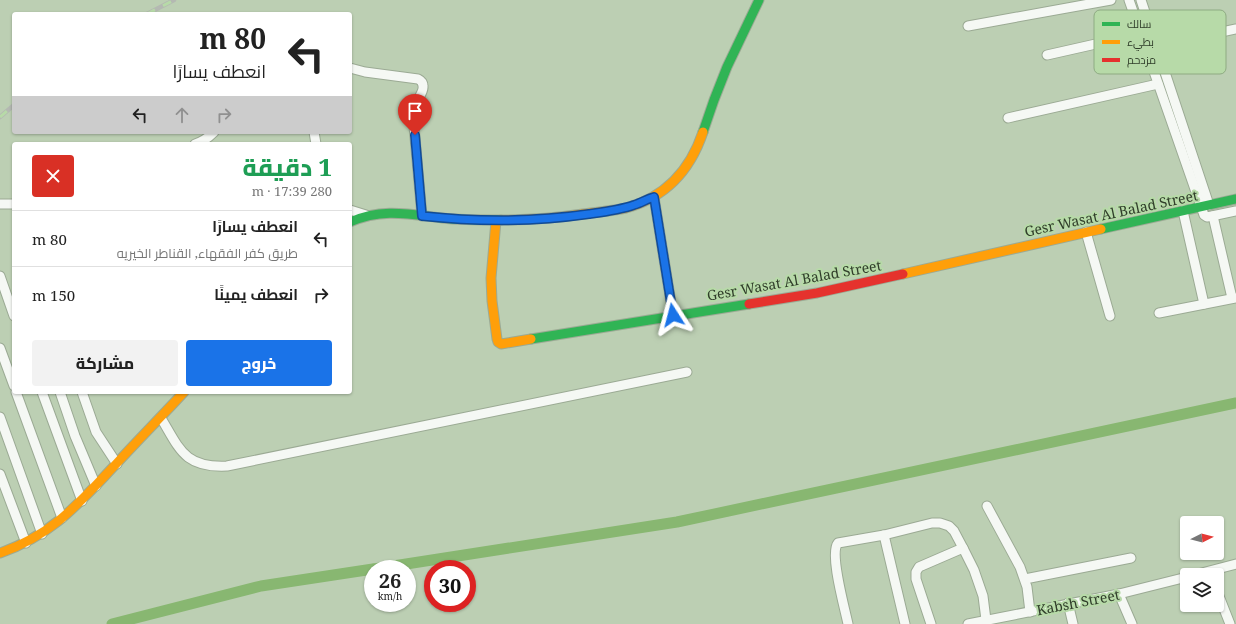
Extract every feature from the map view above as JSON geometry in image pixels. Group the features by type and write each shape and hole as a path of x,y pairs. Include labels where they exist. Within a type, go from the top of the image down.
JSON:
{"street":[{"path":"352,221 366,215 391,212 446,219 496,221 535,220 575,216 634,205 654,197 678,177 692,158 700,141 723,75 758,0"},
{"path":"968,26 1111,0"},
{"path":"1129,0 1132,10"},
{"path":"1141,0 1144,10"},
{"path":"1226,31 1236,29"},
{"path":"1047,55 1094,44"},
{"path":"352,69 365,72 418,78 423,85 415,112 414,126 422,216"},
{"path":"1154,74 1205,206"},
{"path":"1165,74 1205,206 1205,216 1213,216 1236,211"},
{"path":"1008,118 1158,84"},
{"path":"201,142 212,134"},
{"path":"654,197 673,315"},
{"name":"Gesr Wasat Al Balad Street","path":"496,221 491,278 492,302 498,342 505,343 817,293 1086,232 1236,200"},
{"path":"0,204 12,204"},
{"path":"352,211 366,215"},
{"path":"1183,211 1204,304"},
{"path":"1159,313 1234,298 1213,216"},
{"path":"1086,232 1110,316"},
{"path":"0,276 12,310"},
{"path":"0,348 12,381"},
{"path":"161,418 180,450 191,460 213,467 227,466 687,372"},
{"path":"17,394 62,518"},
{"path":"43,394 82,501"},
{"path":"61,394 75,436 96,486"},
{"path":"83,394 96,432 117,464"},
{"path":"0,553 26,543 42,534 82,501 182,394"},
{"path":"0,417 42,534"},
{"path":"0,474 26,543"},
{"path":"987,506 1017,560 1027,587 1030,612"},
{"path":"848,624 839,583 835,546 841,542 884,535 932,523 940,523 949,526 954,531 974,570 984,596 986,620"},
{"path":"884,535 905,624"},
{"path":"931,624 916,579 917,570 963,548"},
{"path":"1024,579 1131,558"},
{"path":"1224,568 1236,564"},
{"name":"Kabsh Street","path":"968,624 986,620 1015,620 1030,612 1068,603 1119,594 1180,579"},
{"path":"1119,594 1132,624"},
{"path":"1068,603 1073,624"},
{"path":"1224,609 1230,624"}],"waterway":[{"path":"416,562 677,522 1236,403"},
{"path":"112,624 261,586 364,570"}],"railway":[{"path":"151,12 174,0"},
{"path":"0,117 12,107"}],"traffic: fast":[{"path":"703,132 727,67 759,0"},
{"path":"1101,229 1236,199"},
{"path":"352,221 373,215 395,213 456,219 501,220"},
{"path":"531,339 749,304"}],"traffic: slow":[{"path":"501,220 521,220 573,215 621,209 640,203 653,197 675,180 691,159 703,132"},
{"path":"496,221 491,278 492,301 497,339 501,344 531,339"},
{"path":"903,274 1101,229"},
{"path":"0,553 36,537 51,527 78,504 182,394"}],"traffic: jam":[{"path":"749,304 817,293 903,274"}],"route":[{"path":"415,135 422,216 446,219 496,221 535,220 614,210 634,205 654,197 673,315"}]}
